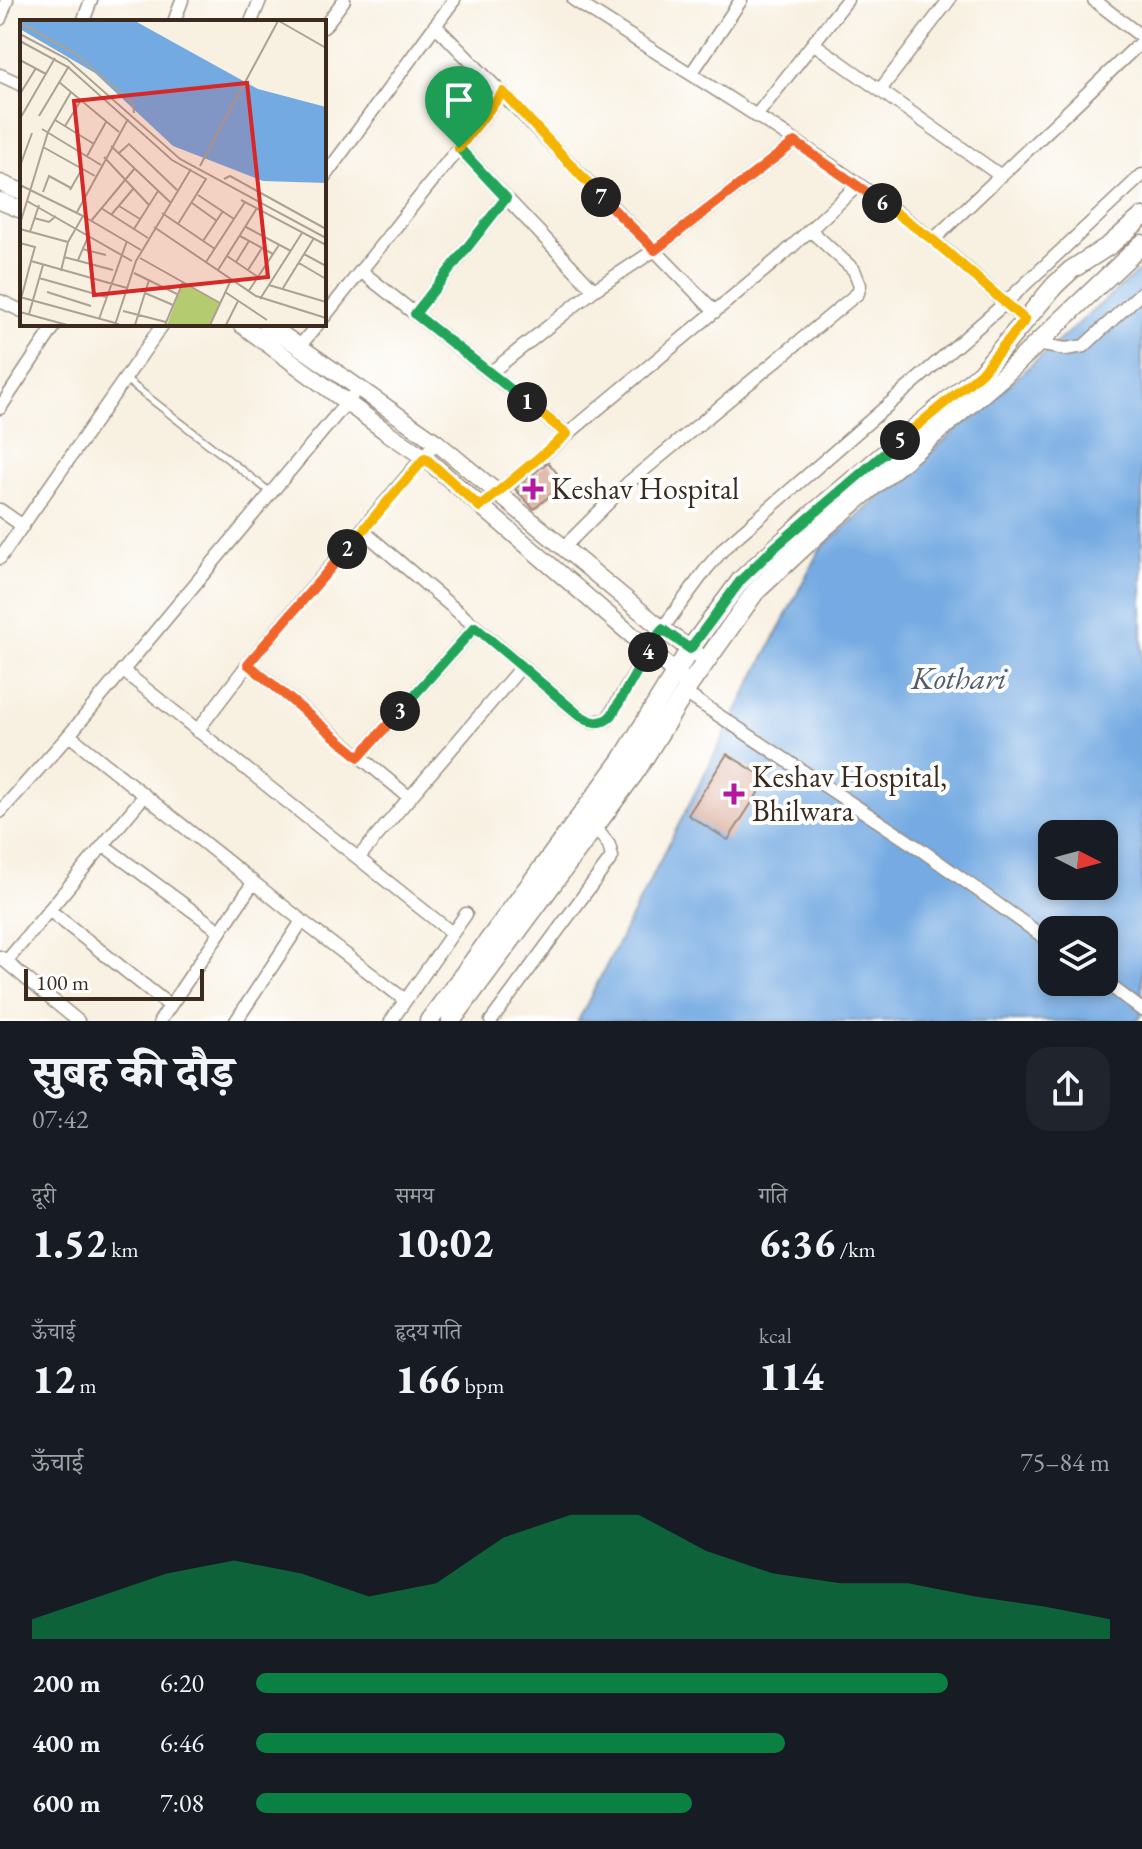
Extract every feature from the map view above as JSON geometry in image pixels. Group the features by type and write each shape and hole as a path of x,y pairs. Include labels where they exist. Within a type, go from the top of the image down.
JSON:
{"main road":[{"path":"451,1021 636,771 684,684 690,649 741,580 815,512 981,373 1071,270 1110,245 1142,217"},
{"path":"429,1021 622,760 706,661 755,592 786,561 1003,376 1142,244"}],"street":[{"path":"0,19 6,0"},
{"path":"84,20 91,0"},
{"path":"175,20 182,0"},
{"path":"252,20 260,0"},
{"path":"326,24 343,0"},
{"path":"326,174 454,0"},
{"path":"574,0 858,185 933,240 1025,320"},
{"path":"756,116 847,0"},
{"path":"880,90 949,0"},
{"path":"933,240 1142,39 1094,0"},
{"path":"691,74 740,1"},
{"path":"435,25 715,312"},
{"path":"813,43 1001,176"},
{"path":"0,75 20,84"},
{"path":"326,315 503,92"},
{"path":"490,373 594,290 655,250 795,142"},
{"path":"459,148 594,290"},
{"path":"362,530 579,715 598,723 607,720 662,629 707,568 739,533 1004,304 1142,175"},
{"path":"0,183 20,190"},
{"path":"480,507 715,312 858,185"},
{"path":"415,314 506,198"},
{"path":"0,201 20,209"},
{"path":"563,548 628,483 858,293 860,285 854,270 810,230"},
{"path":"362,272 567,434"},
{"path":"1036,344 1066,349 1084,346 1142,292"},
{"path":"0,301 20,310"},
{"path":"0,408 53,326"},
{"path":"0,558 162,326"},
{"path":"244,326 425,458 551,564 684,684 1038,933"},
{"path":"270,326 436,442 662,629 706,661"},
{"path":"299,347 316,326"},
{"path":"1,807 69,735 360,389"},
{"path":"197,731 248,664 436,442"},
{"path":"0,510 23,526"},
{"path":"359,757 475,627"},
{"path":"248,664 410,798"},
{"path":"359,857 522,666"},
{"path":"122,670 452,933"},
{"path":"69,735 405,1000"},
{"path":"78,1021 3,959 49,910 144,796"},
{"path":"491,1021 612,857 609,845 595,827"},
{"path":"103,845 220,931"},
{"path":"160,1021 253,883"},
{"path":"49,910 170,1006"},
{"path":"391,1021 466,914"},
{"path":"236,1021 302,921"},
{"path":"1118,992 1142,1010"}],"lane":[{"path":"125,379 271,492"}],"water":[{"name":"Kothari","path":"1142,268 1142,1014 1138,1021 578,1021 820,549"}],"building":[{"path":"548,462 565,483 534,509 515,489"},
{"path":"727,754 767,779 728,840 688,815"}],"place":[{"name":"Keshav Hospital","path":"533,489"},
{"name":"Keshav Hospital, Bhilwara","path":"734,794"}],"route":[{"path":"503,92 655,250 795,142 933,240 1025,320 981,373 815,512 741,580 690,649 662,629 607,720 592,722 579,715 475,627 359,757 248,664 425,458 480,507 567,434 415,314 506,198 459,148 503,92"}]}
